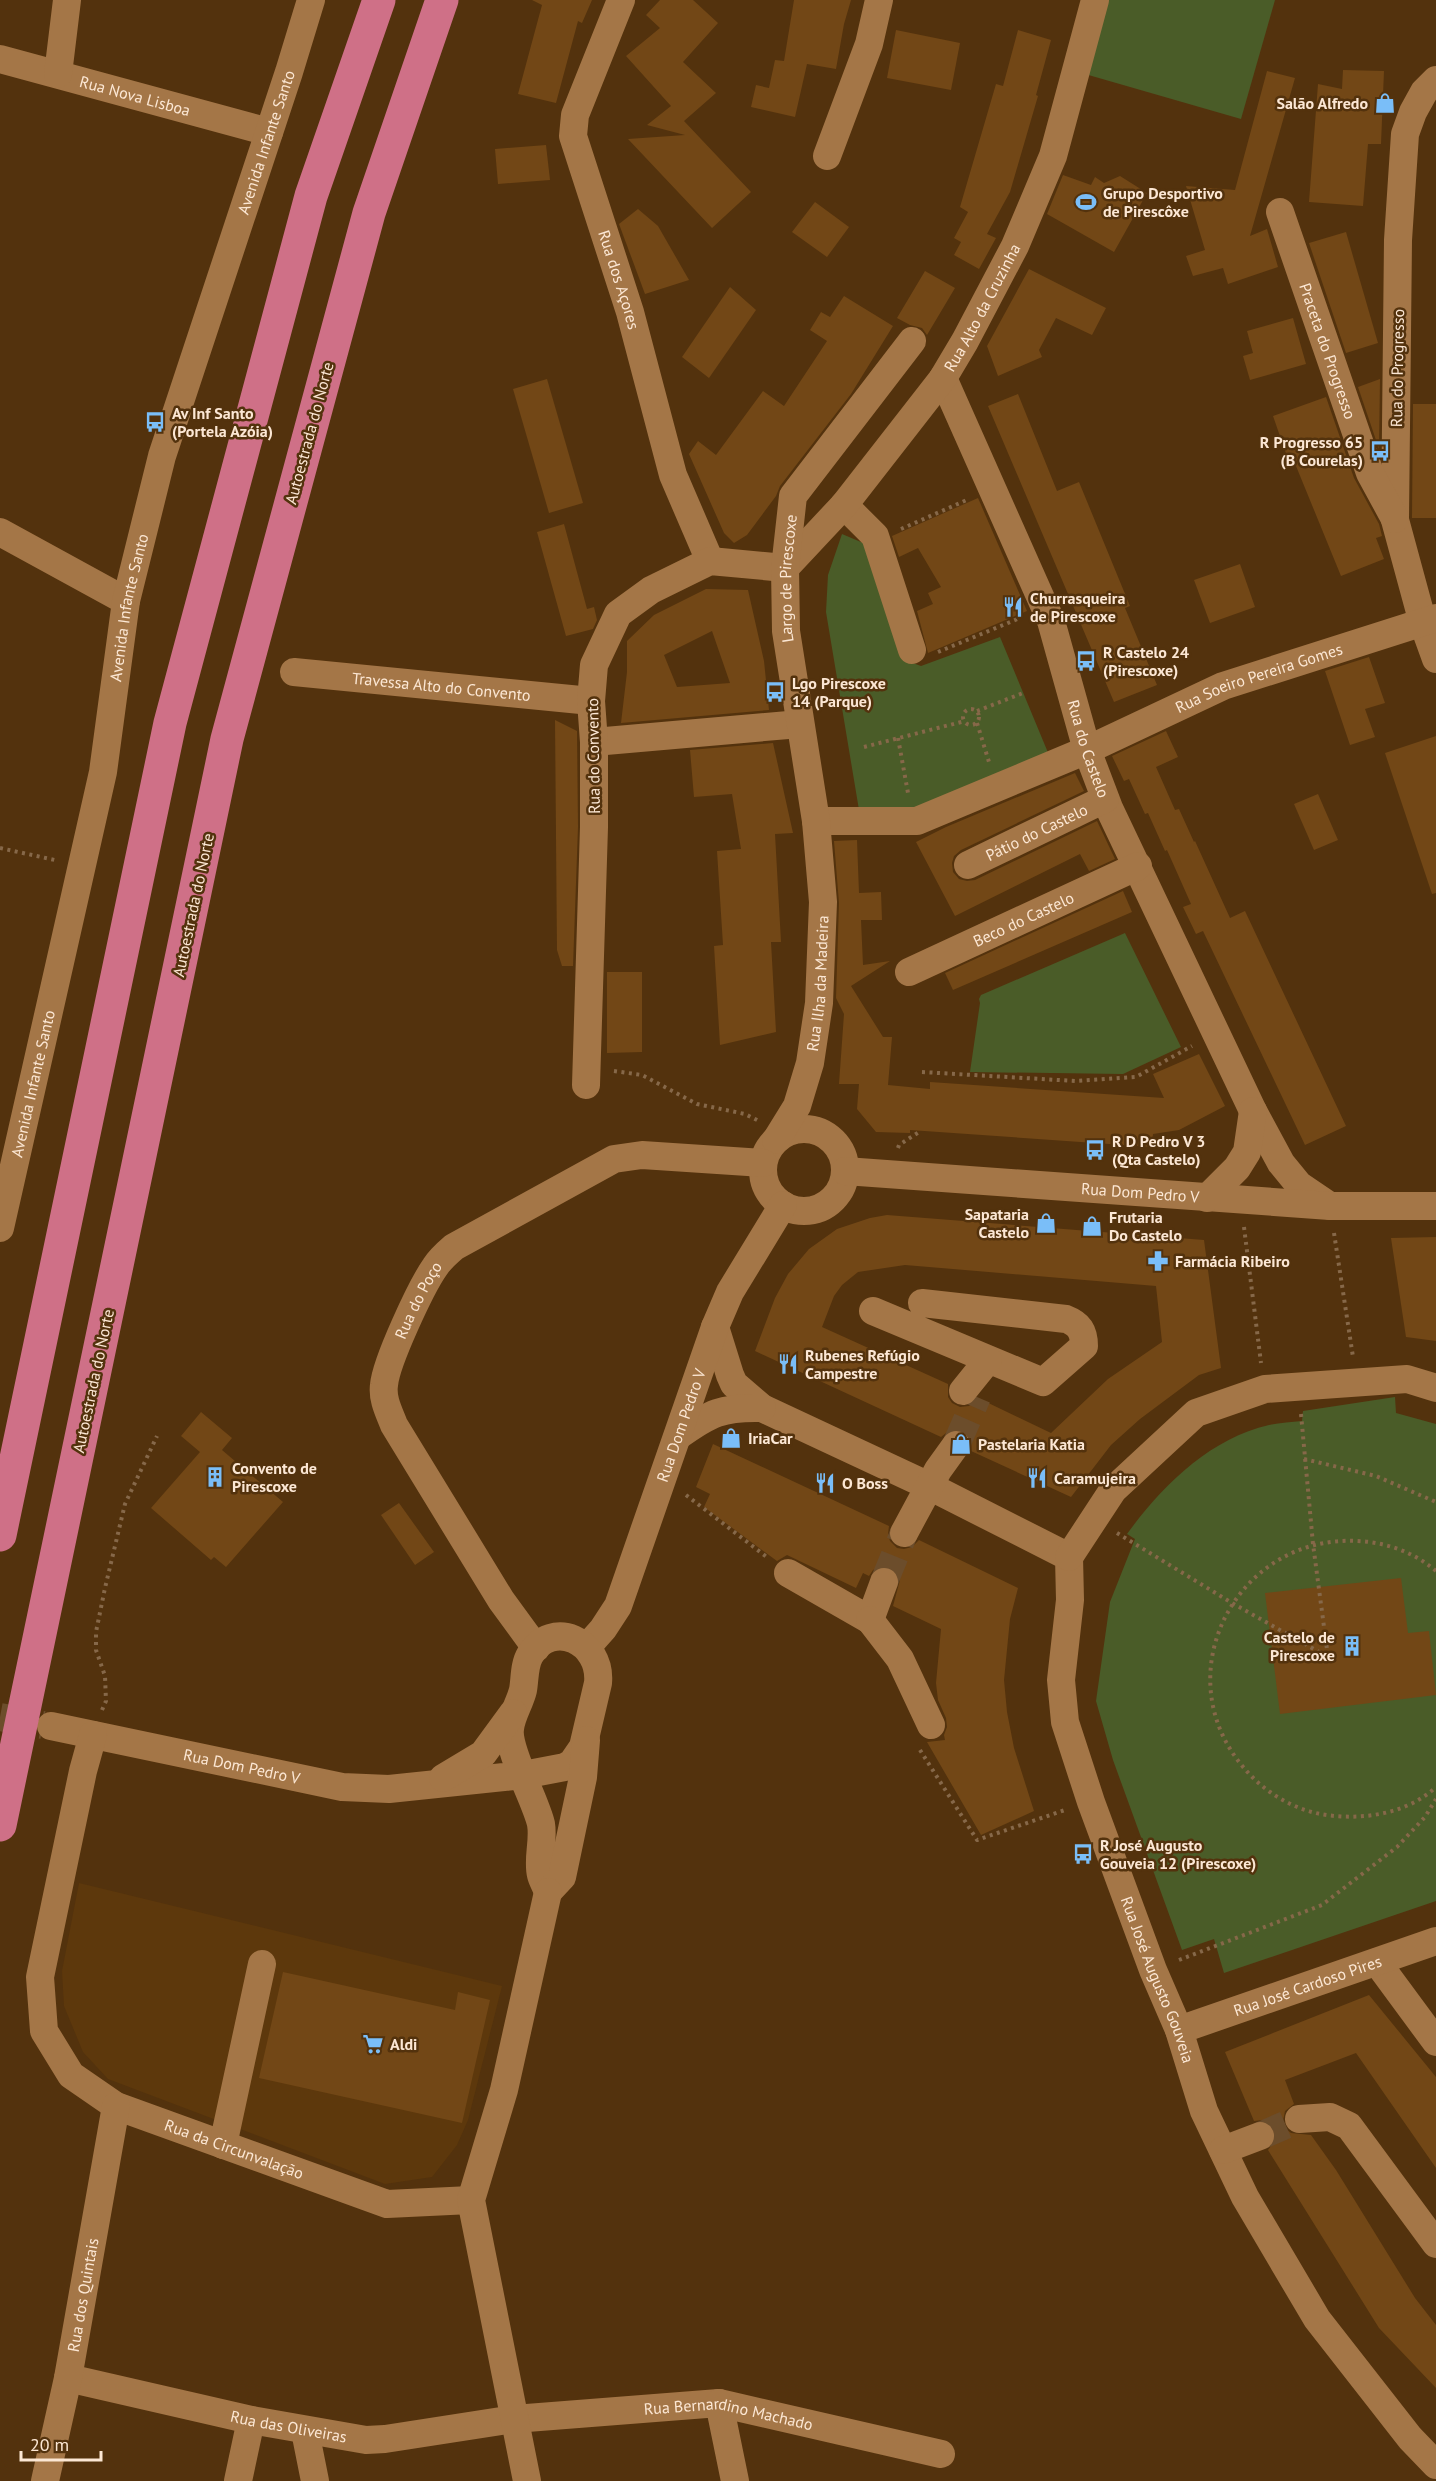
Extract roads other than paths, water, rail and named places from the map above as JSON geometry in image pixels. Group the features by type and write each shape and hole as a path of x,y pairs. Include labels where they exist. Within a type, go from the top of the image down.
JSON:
{"highway":[{"path":"0,1535 170,723 311,196 379,0"},
{"name":"Autoestrada do Norte","path":"0,1825 227,739 369,213 442,0"}],"street":[{"path":"58,74 67,0"},
{"name":"Avenida Infante Santo","path":"0,1228 103,772 126,601 162,456 311,0"},
{"name":"Rua dos Açores","path":"621,0 575,115 573,136 628,307 673,475 710,561"},
{"path":"826,156 868,44 879,0"},
{"name":"Rua Alto da Cruzinha","path":"785,568 844,505 943,378 1015,246 1053,156 1095,0"},
{"name":"Rua Nova Lisboa","path":"0,59 269,132"},
{"name":"Rua do Progresso","path":"1436,80 1424,92 1405,134 1398,240 1395,520 1430,621 1436,659"},
{"name":"Praceta do Progresso","path":"1280,212 1370,472 1395,520"},
{"name":"Largo de Pirescoxe","path":"816,821 786,631 785,568 793,496 912,340"},
{"name":"Rua do Castelo","path":"943,378 1046,608 1087,750 1105,800 1253,1111 1281,1163 1299,1185 1330,1206"},
{"path":"844,505 876,540 912,650"},
{"path":"0,532 126,601"},
{"path":"710,561 785,568"},
{"name":"Rua do Convento","path":"587,1076 594,827 594,742 591,701 594,665 618,614 651,590 710,561"},
{"name":"Rua Soeiro Pereira Gomes","path":"1087,750 1223,686 1430,621"},
{"name":"Travessa Alto do Convento","path":"294,672 591,701"},
{"path":"594,742 800,724"},
{"path":"816,821 917,821 1087,750"},
{"name":"Pátio do Castelo","path":"968,865 1105,800"},
{"name":"Rua Ilha da Madeira","path":"773,1145 797,1106 810,1063 819,1003 823,902 816,821"},
{"name":"Beco do Castelo","path":"909,972 1138,866"},
{"path":"1207,1198 1237,1168 1247,1152 1253,1111"},
{"path":"801,1129 814,1130 827,1136 837,1145 843,1157 845,1171 842,1185 835,1197 824,1206 810,1210 796,1210 783,1205 774,1198 763,1176 773,1145 787,1132 801,1129"},
{"name":"Rua do Poço","path":"536,1648 495,1590 394,1425 384,1401 384,1386 389,1365 428,1279 442,1257 454,1247 614,1158 773,1145"},
{"name":"Rua Dom Pedro V","path":"845,1171 1330,1206 1436,1206"},
{"name":"Rua Dom Pedro V","path":"51,1726 342,1787 389,1789 530,1767 572,1763 583,1747 599,1673 595,1657 587,1647 603,1629 618,1606 715,1327 730,1292 783,1205"},
{"path":"873,1311 1043,1382 1084,1346 1084,1337 1075,1323 1066,1319 922,1303"},
{"path":"715,1327 729,1376 734,1384 762,1408 934,1478 1069,1557 1113,1490 1196,1413 1265,1389 1407,1379 1436,1388"},
{"path":"970,1394 988,1360"},
{"path":"678,1436 700,1420 719,1412 735,1408 762,1408"},
{"path":"904,1533 934,1478 948,1441"},
{"name":"Rua José Augusto Gouveia","path":"1069,1557 1070,1600 1061,1680 1065,1722 1090,1802 1153,1970 1179,2030 1204,2111 1245,2197 1317,2319 1410,2438 1436,2465"},
{"path":"788,1573 870,1620 900,1659 931,1725"},
{"path":"870,1620 884,1582"},
{"path":"536,1648 550,1640 566,1637 581,1642 587,1647"},
{"name":"Rua Dom Pedro V","path":"536,1648 526,1664 517,1708 510,1728 530,1767 541,1825 541,1874 548,1892 562,1877 583,1777 587,1733"},
{"name":"Rua Dom Pedro V","path":"433,1783 483,1754 517,1708"},
{"name":"Rua da Circunvalação","path":"93,1735 40,1977 44,2031 71,2075 116,2106 387,2204 471,2200"},
{"path":"527,2481 471,2200 504,2090 548,1892"},
{"name":"Rua José Cardoso Pires","path":"1179,2030 1436,1941"},
{"path":"1377,1962 1436,2042"},
{"path":"223,2145 262,1964"},
{"name":"Rua dos Quintais","path":"45,2481 68,2378 116,2106"},
{"path":"1299,2119 1330,2117 1349,2127 1436,2244"},
{"path":"1223,2150 1260,2136"},
{"name":"Rua das Oliveiras","path":"68,2378 250,2420 349,2438 385,2439 514,2419"},
{"path":"719,2403 735,2481"},
{"name":"Rua Bernardino Machado","path":"514,2419 719,2403 942,2454"},
{"path":"238,2481 250,2420"},
{"path":"304,2431 315,2481"}],"tunnel":[{"path":"956,1445 977,1397"},
{"path":"884,1582 904,1533"},
{"path":"0,1717 43,1725"},
{"path":"1260,2136 1299,2119"}],"place":[{"name":"Salão Alfredo","path":"1385,103"},
{"name":"Grupo Desportivo de Pirescôxe","path":"1086,202"},
{"name":"Av Inf Santo (Portela Azóia)","path":"155,422"},
{"name":"R Progresso 65 (B Courelas)","path":"1380,451"},
{"name":"Churrasqueira de Pirescoxe","path":"1013,607"},
{"name":"R Castelo 24 (Pirescoxe)","path":"1086,661"},
{"name":"Lgo Pirescoxe 14 (Parque)","path":"775,692"},
{"name":"R D Pedro V 3 (Qta Castelo)","path":"1095,1150"},
{"name":"Sapataria Castelo","path":"1046,1223"},
{"name":"Frutaria Do Castelo","path":"1092,1226"},
{"name":"Farmácia Ribeiro","path":"1158,1261"},
{"name":"Rubenes Refúgio Campestre","path":"788,1364"},
{"name":"IriaCar","path":"731,1438"},
{"name":"Pastelaria Katia","path":"961,1444"},
{"name":"Convento de Pirescoxe","path":"215,1477"},
{"name":"Caramujeira","path":"1037,1478"},
{"name":"O Boss","path":"825,1483"},
{"name":"Castelo de Pirescoxe","path":"1352,1646"},
{"name":"R José Augusto Gouveia 12 (Pirescoxe)","path":"1083,1854"},
{"name":"Aldi","path":"373,2044"}]}
